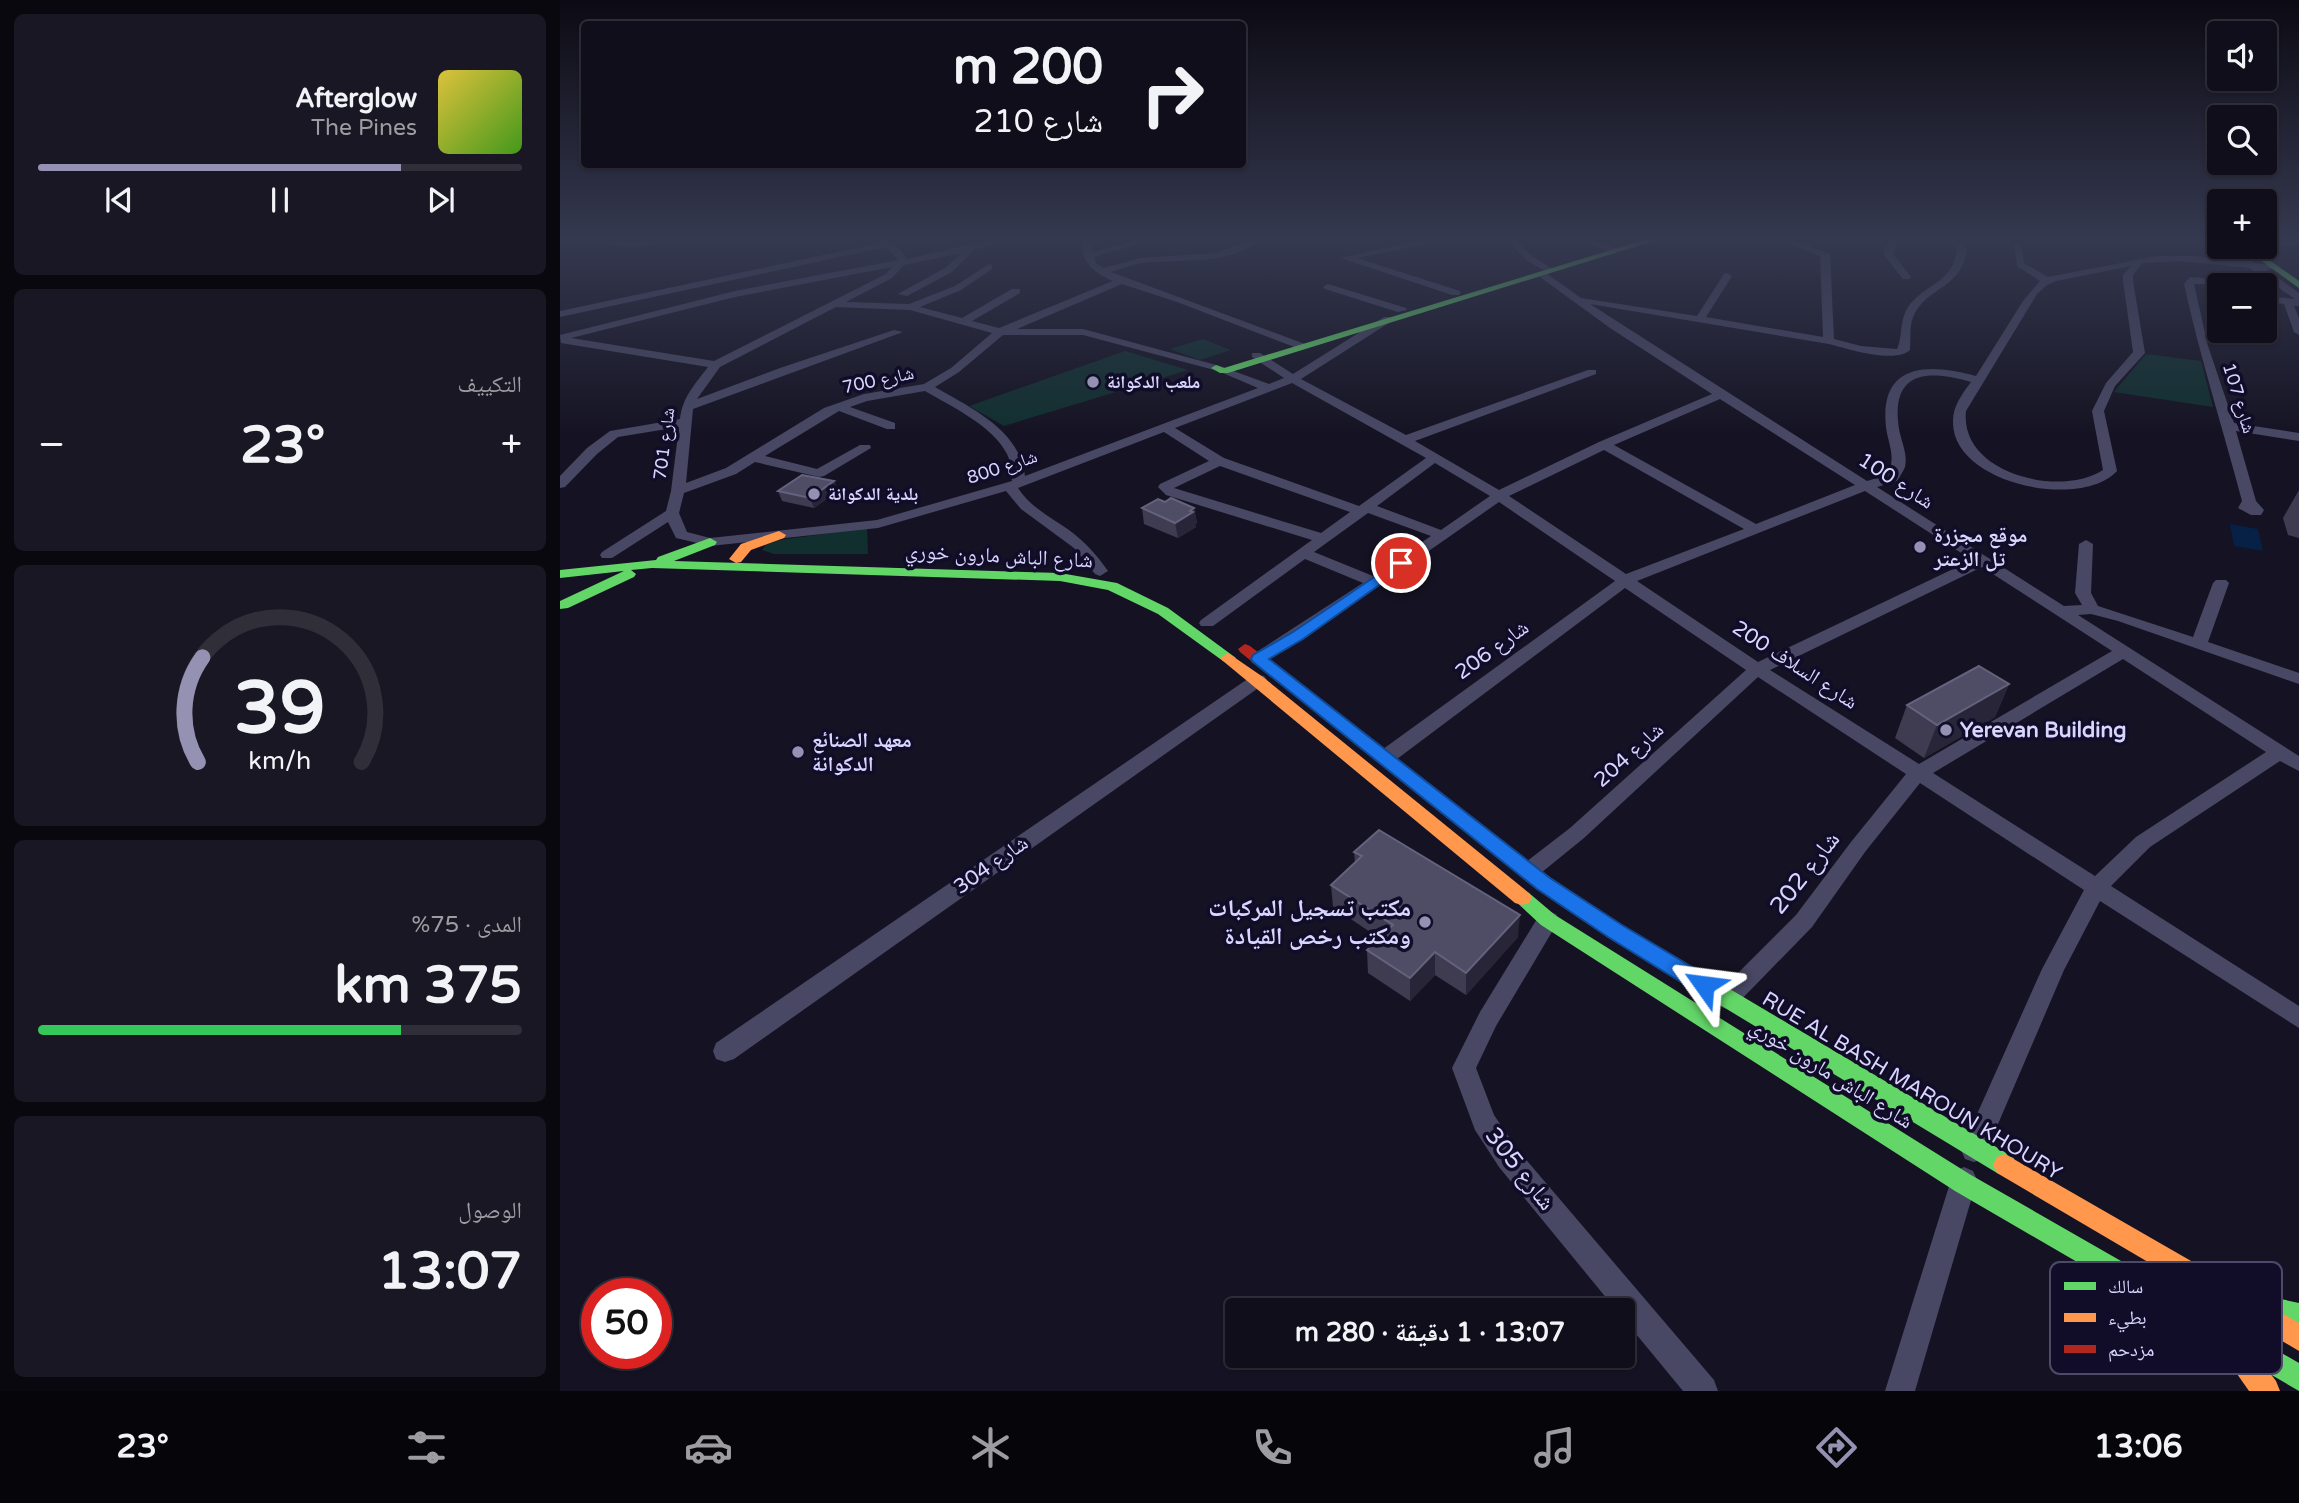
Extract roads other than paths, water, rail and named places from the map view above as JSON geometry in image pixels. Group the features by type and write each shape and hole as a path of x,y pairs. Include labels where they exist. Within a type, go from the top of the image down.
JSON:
{"main road":[{"path":"1297,345 1364,327 1426,304"},
{"path":"1220,370 1434,304"},
{"path":"1333,352 1337,342 1364,327"},
{"path":"736,559 754,543 779,535"},
{"path":"562,606 652,564 710,542"},
{"name":"RUE AL BASH MAROUN KHOURY","path":"589,564 607,555 642,552 736,559 938,563 1100,571 1131,580 1167,596 1258,659 1529,871 1615,931 2170,1262"},
{"path":"560,562 589,564"},
{"path":"562,606 582,585 589,564"},
{"path":"560,584 560,575 589,564"},
{"name":"شارع الباش مارون خوري","path":"589,564 1088,580 1112,586 1163,611 1258,680 1548,920 1963,1182 2102,1262"},
{"name":"RUE AL BASH MAROUN KHOURY","path":"2282,1328 2299,1338"},
{"name":"شارع الباش مارون خوري","path":"2282,1368 2299,1378"},
{"path":"2254,1374 2266,1391"}],"street":[{"path":"560,314 605,304"},
{"path":"560,339 696,304"},
{"path":"832,306 836,304"},
{"path":"910,307 918,304"},
{"path":"965,321 994,304"},
{"name":"شارع 700","path":"678,491 731,471 811,419 839,407 864,398 927,387 955,370 1000,332 1068,304"},
{"path":"1191,304 1297,345"},
{"path":"1368,304 1395,315"},
{"name":"شارع 100","path":"1583,304 2299,765"},
{"path":"1603,304 1829,341 1861,349 1902,352 1907,322 1919,304"},
{"path":"1699,321 1710,304"},
{"path":"1827,304 1829,341"},
{"path":"2027,304 2006,342 1969,391 1959,413 1961,433 1979,460 2011,476 2043,484 2074,486 2104,478 2110,471 2098,411 2110,385 2138,353 2138,337 2132,304"},
{"name":"شارع 107","path":"2193,304 2249,503"},
{"path":"2295,304 2299,332"},
{"name":"شارع 701","path":"672,513 678,491 687,407 695,391 716,365 832,306 910,307 1000,332 1083,332 1220,370 1268,388"},
{"name":"800 شارع","path":"710,542 878,524 1014,484 1293,379 1395,315"},
{"path":"687,407 784,370 898,332"},
{"path":"560,339 716,365"},
{"name":"200 شارع السلاف","path":"1258,357 1499,496 1757,669 2299,1018"},
{"name":"شارع 206","path":"1386,757 1626,580 1892,478 1898,471 1899,452 1892,427 1892,397 1906,376 1914,372 1938,370 1979,381"},
{"path":"1405,440 1592,372"},
{"path":"927,387 961,408 1004,441 1014,457 1014,484 1019,500 1091,555 1100,571"},
{"path":"1258,659 1298,635 1499,496 1604,445 1723,394"},
{"path":"839,407 891,426"},
{"path":"560,484 592,451 614,434 686,422"},
{"path":"2229,426 2299,437"},
{"path":"1166,428 1219,461 1441,536"},
{"path":"1604,445 1755,529"},
{"path":"753,457 820,473 865,448"},
{"path":"1207,623 1435,457"},
{"path":"1219,461 1165,487 1171,492 1321,538"},
{"path":"607,555 672,513 681,535 710,542"},
{"path":"2086,544 2083,593 2092,609"},
{"path":"1302,552 1374,582"},
{"name":"شارع 204","path":"1529,871 1577,833 1757,669 1982,561"},
{"path":"2199,644 2221,583"},
{"path":"2063,611 2092,609 2299,679"},
{"name":"شارع 202","path":"1727,999 1804,921 1857,847 1918,774 2123,652"},
{"name":"شارع 304","path":"725,1051 1258,680"},
{"path":"1900,1391 1975,1147 2053,969 2096,888 2143,842 2280,752"},
{"name":"شارع 305","path":"1548,920 1488,1019 1464,1068 1484,1122 1508,1157 1703,1391"}],"water":[{"path":"2230,524 2258,529 2263,551 2234,546"}],"place":[{"name":"ملعب الدكوانة","path":"1093,382"},
{"name":"بلدية الدكوانة","path":"814,494"},
{"name":"موقع مجزرة تل الزعتر","path":"1920,547"},
{"name":"Yerevan Building","path":"1946,730"},
{"name":"معهد الصنائع الدكوانة","path":"798,752"},
{"name":"مكتب تسجيل المركبات ومكتب رخص القيادة","path":"1425,922"}]}
